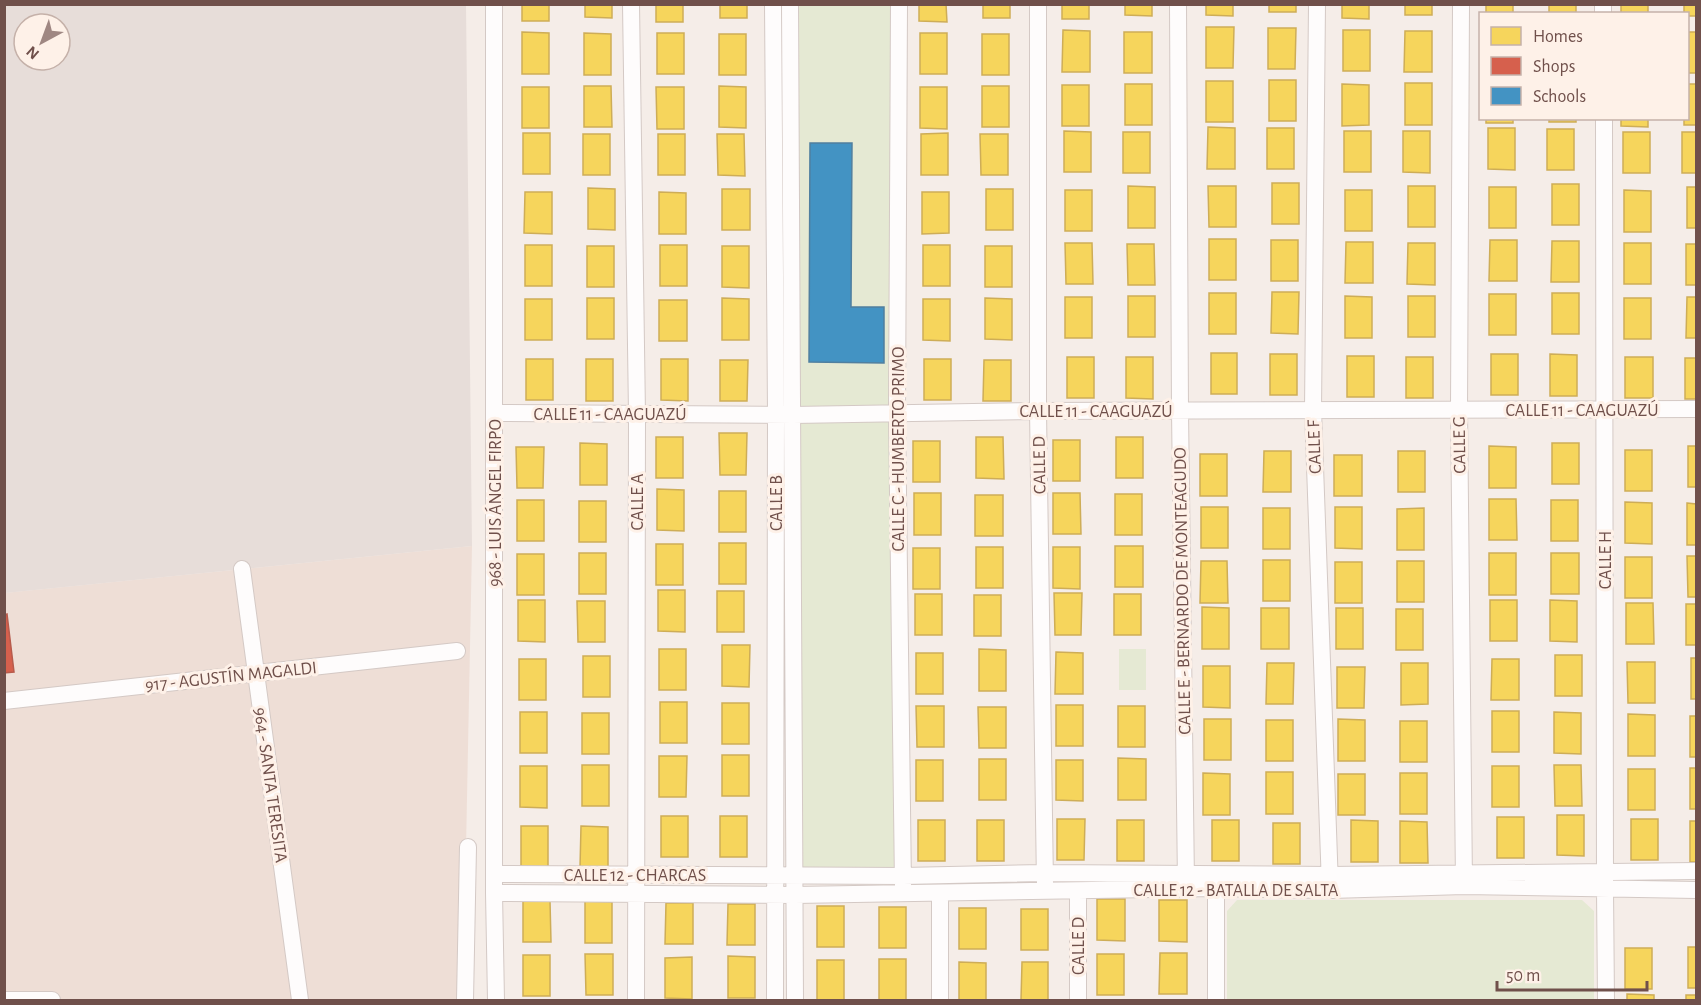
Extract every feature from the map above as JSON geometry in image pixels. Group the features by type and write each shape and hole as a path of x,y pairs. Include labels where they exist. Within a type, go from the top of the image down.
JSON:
{"street":[{"name":"968 - LUIS ÁNGEL FIRPO","path":"494,4 496,1000"},
{"name":"CALLE A","path":"631,4 637,414 636,1000"},
{"name":"CALLE B","path":"772,4 776,414 775,1000"},
{"name":"CALLE B","path":"789,4 795,1000"},
{"name":"CALLE C - HUMBERTO PRIMO","path":"899,4 897,414 903,893"},
{"name":"CALLE D","path":"1038,4 1038,411 1046,890"},
{"name":"CALLE E - BERNARDO DE MONTEAGUDO","path":"1178,4 1186,881"},
{"name":"CALLE F","path":"1317,4 1313,410 1330,883"},
{"name":"CALLE G","path":"1461,4 1459,409 1464,880"},
{"name":"CALLE H","path":"1604,120 1606,1000"},
{"name":"CALLE 11 - CAAGUAZÚ","path":"495,412 793,415 1038,411 1696,409"},
{"name":"964 - SANTA TERESITA","path":"242,569 300,1000"},
{"name":"917 - AGUSTÍN MAGALDI","path":"4,701 457,651"},
{"path":"465,1000 468,847"},
{"name":"CALLE 12 - BATALLA DE SALTA","path":"775,895 1078,891 1186,881 1216,888 1464,880 1605,871 1696,871"},
{"name":"CALLE 12 - BATALLA DE SALTA","path":"776,875 903,876 1044,873 1186,881 1330,883"},
{"name":"CALLE 12 - CHARCAS","path":"495,874 776,875"},
{"name":"CALLE 12 - BATALLA DE SALTA","path":"1464,880 1605,890 1696,890"},
{"path":"1216,888 1216,1000"},
{"name":"CALLE D","path":"1078,891 1078,1000"},
{"name":"CALLE 12 - CHARCAS","path":"494,893 775,895"},
{"path":"940,893 940,1000"},
{"path":"4,1000 52,1000"}],"shaded area":[{"path":"5,5 466,5 472,546 5,593"},
{"path":"472,546 463,1000 5,1000 4,593"}],"green space":[{"path":"790,5 899,5 903,876 794,875"},
{"path":"1119,649 1146,649 1146,690 1119,690"},
{"path":"1237,900 1582,900 1594,911 1594,1000 1227,1000 1227,911"}],"building: Homes":[{"path":"522,4 549,4 549,21 522,21"},
{"path":"585,4 612,4 612,18 585,17"},
{"path":"656,4 683,4 683,22 656,22"},
{"path":"720,4 747,4 747,18 720,18"},
{"path":"919,4 946,4 947,22 919,21"},
{"path":"983,4 1010,4 1010,18 983,18"},
{"path":"1062,4 1089,4 1089,19 1062,19"},
{"path":"1125,4 1152,4 1152,16 1125,15"},
{"path":"1206,4 1233,4 1233,16 1206,15"},
{"path":"1269,4 1296,4 1296,12 1269,12"},
{"path":"1342,4 1369,4 1369,19 1342,18"},
{"path":"1405,4 1432,4 1432,15 1405,15"},
{"path":"1486,4 1513,4 1513,12 1486,12"},
{"path":"1549,4 1576,4 1576,12 1549,12"},
{"path":"1621,4 1648,4 1648,12 1621,12"},
{"path":"1684,4 1696,4 1696,16 1689,16 1689,12 1684,12"},
{"path":"1206,27 1234,27 1233,68 1206,68"},
{"path":"1268,28 1296,28 1295,69 1268,69"},
{"path":"1063,30 1090,31 1090,72 1062,72"},
{"path":"1343,30 1370,30 1370,71 1343,71"},
{"path":"1405,31 1432,31 1432,72 1404,72"},
{"path":"522,32 549,33 549,74 522,74"},
{"path":"1124,32 1152,32 1152,73 1124,73"},
{"path":"1689,32 1696,32 1696,73 1689,73"},
{"path":"584,33 611,34 611,75 584,75"},
{"path":"657,33 684,33 684,74 657,74"},
{"path":"920,33 947,33 947,74 920,74"},
{"path":"719,34 746,34 746,75 719,75"},
{"path":"982,34 1009,34 1009,75 982,75"},
{"path":"1269,80 1296,80 1296,121 1269,121"},
{"path":"1206,81 1233,81 1233,122 1206,122"},
{"path":"1405,83 1432,83 1432,125 1405,125"},
{"path":"1125,84 1152,84 1152,125 1125,125"},
{"path":"1342,84 1369,85 1369,125 1342,126"},
{"path":"1689,84 1696,84 1696,125 1684,125 1684,120 1689,120"},
{"path":"1062,85 1089,85 1089,126 1062,126"},
{"path":"584,86 611,86 612,127 584,127"},
{"path":"719,86 746,87 746,128 719,127"},
{"path":"982,86 1009,86 1009,127 982,127"},
{"path":"522,87 549,87 549,128 522,128"},
{"path":"656,87 684,87 684,129 657,129"},
{"path":"920,87 947,87 947,129 920,128"},
{"path":"1486,120 1513,120 1513,123 1486,123"},
{"path":"1549,120 1576,120 1576,122 1549,122"},
{"path":"1621,120 1648,120 1648,127 1621,126"},
{"path":"1208,127 1235,128 1235,169 1207,169"},
{"path":"1267,128 1294,128 1294,169 1267,169"},
{"path":"1488,128 1515,128 1515,170 1488,169"},
{"path":"1547,129 1574,129 1574,170 1547,170"},
{"path":"1064,131 1091,132 1091,172 1064,172"},
{"path":"1344,131 1371,131 1371,172 1344,172"},
{"path":"1403,131 1430,131 1430,173 1403,172"},
{"path":"1123,132 1150,132 1150,173 1123,173"},
{"path":"1623,132 1650,132 1650,173 1623,173"},
{"path":"1682,132 1696,132 1696,173 1682,173"},
{"path":"523,133 550,133 550,174 523,174"},
{"path":"948,133 948,175 921,175 921,134"},
{"path":"583,134 610,134 610,175 583,175"},
{"path":"658,134 685,134 685,175 658,175"},
{"path":"717,134 744,134 745,176 718,175"},
{"path":"980,134 1008,134 1008,175 981,175"},
{"path":"1272,183 1299,183 1299,224 1272,224"},
{"path":"1552,184 1579,184 1579,225 1552,225"},
{"path":"1128,186 1155,187 1155,228 1128,228"},
{"path":"1208,186 1236,186 1236,227 1209,227"},
{"path":"1408,186 1435,186 1435,227 1408,227"},
{"path":"1489,187 1516,187 1516,228 1489,228"},
{"path":"1687,187 1696,187 1696,228 1687,228"},
{"path":"588,188 615,189 615,230 588,229"},
{"path":"722,189 750,189 750,230 722,230"},
{"path":"986,189 1013,189 1013,230 986,230"},
{"path":"1065,190 1092,190 1092,231 1065,231"},
{"path":"1345,190 1372,190 1372,231 1345,231"},
{"path":"1624,190 1651,191 1651,232 1624,232"},
{"path":"525,192 552,192 552,234 524,233"},
{"path":"659,192 686,193 686,234 659,234"},
{"path":"922,192 949,192 949,233 922,234"},
{"path":"1209,239 1236,239 1236,280 1209,280"},
{"path":"1271,240 1298,240 1298,281 1271,281"},
{"path":"1490,240 1517,240 1517,281 1489,281"},
{"path":"1552,241 1579,241 1579,282 1551,282"},
{"path":"1346,242 1373,242 1373,283 1345,283"},
{"path":"1065,243 1092,243 1093,284 1066,284"},
{"path":"1408,243 1435,243 1435,285 1407,284"},
{"path":"1624,243 1651,243 1651,284 1624,284"},
{"path":"1127,244 1154,244 1155,285 1128,285"},
{"path":"1686,244 1696,244 1696,285 1686,285"},
{"path":"525,245 552,245 552,286 525,286"},
{"path":"660,245 687,245 687,286 660,286"},
{"path":"923,245 950,245 950,286 923,286"},
{"path":"587,246 614,246 614,287 587,287"},
{"path":"722,246 749,246 749,288 722,287"},
{"path":"985,246 1012,246 1012,287 985,287"},
{"path":"1272,292 1299,292 1298,334 1271,333"},
{"path":"1209,293 1236,293 1236,334 1209,334"},
{"path":"1552,293 1579,293 1579,334 1552,334"},
{"path":"1489,294 1516,294 1516,335 1489,335"},
{"path":"1128,296 1155,296 1155,337 1128,337"},
{"path":"1345,296 1372,297 1372,338 1345,338"},
{"path":"1408,296 1435,296 1435,337 1408,337"},
{"path":"1065,297 1092,297 1092,338 1065,338"},
{"path":"1687,297 1696,297 1696,338 1686,338"},
{"path":"587,298 614,298 614,339 587,339"},
{"path":"722,298 749,299 749,340 722,340"},
{"path":"985,298 1012,299 1012,340 985,339"},
{"path":"1624,298 1651,298 1651,339 1624,339"},
{"path":"525,299 552,299 552,340 525,340"},
{"path":"923,299 950,299 950,341 923,340"},
{"path":"659,300 687,300 687,341 659,341"},
{"path":"1211,353 1237,353 1237,394 1211,394"},
{"path":"1270,354 1297,354 1297,395 1270,395"},
{"path":"1491,354 1518,354 1518,395 1491,395"},
{"path":"1550,354 1577,355 1577,396 1550,396"},
{"path":"1347,356 1374,356 1374,397 1347,397"},
{"path":"1067,357 1094,357 1094,398 1067,398"},
{"path":"1126,357 1153,357 1153,399 1126,398"},
{"path":"1406,357 1433,357 1433,398 1406,398"},
{"path":"1625,357 1653,357 1653,398 1625,398"},
{"path":"1685,358 1696,358 1696,399 1685,399"},
{"path":"526,359 553,359 553,400 526,400"},
{"path":"586,359 613,359 613,401 586,401"},
{"path":"661,359 688,359 688,401 661,400"},
{"path":"924,359 951,359 951,400 924,400"},
{"path":"720,360 748,360 747,401 720,401"},
{"path":"984,360 1011,360 1011,401 983,401"},
{"path":"719,433 747,433 746,475 720,475"},
{"path":"656,437 683,437 683,478 656,478"},
{"path":"976,437 1003,437 1004,479 976,478"},
{"path":"1116,437 1143,437 1143,478 1116,478"},
{"path":"1053,440 1080,440 1080,481 1053,481"},
{"path":"913,441 940,441 940,482 913,482"},
{"path":"580,443 607,444 607,485 580,485"},
{"path":"1552,443 1579,443 1579,484 1552,484"},
{"path":"1489,446 1516,447 1516,488 1489,488"},
{"path":"1688,446 1696,446 1696,487 1688,487"},
{"path":"516,447 544,447 543,488 517,488"},
{"path":"1625,450 1652,450 1652,491 1625,491"},
{"path":"1264,451 1291,451 1291,492 1263,492"},
{"path":"1398,451 1425,451 1425,492 1398,492"},
{"path":"1200,454 1227,454 1227,496 1200,496"},
{"path":"1334,455 1362,455 1362,496 1334,496"},
{"path":"657,489 684,490 684,531 657,530"},
{"path":"719,491 746,491 746,532 719,532"},
{"path":"914,493 941,493 941,535 914,535"},
{"path":"1053,493 1080,493 1081,534 1053,534"},
{"path":"1115,494 1142,494 1142,535 1115,535"},
{"path":"975,495 1003,495 1003,536 975,536"},
{"path":"1489,499 1516,499 1517,540 1489,540"},
{"path":"517,500 544,500 544,541 517,541"},
{"path":"1551,500 1578,500 1578,541 1551,541"},
{"path":"579,501 606,501 606,542 579,542"},
{"path":"1625,502 1652,503 1652,544 1625,543"},
{"path":"1687,503 1696,504 1696,545 1687,545"},
{"path":"1201,507 1228,507 1228,548 1201,548"},
{"path":"1335,507 1362,507 1362,549 1335,548"},
{"path":"1263,508 1290,508 1290,549 1263,549"},
{"path":"1424,508 1424,550 1397,550 1397,509"},
{"path":"719,543 746,543 746,584 719,584"},
{"path":"656,544 683,544 683,585 656,585"},
{"path":"1115,546 1143,546 1143,587 1115,587"},
{"path":"976,547 1003,547 1003,588 976,588"},
{"path":"1053,547 1080,547 1080,589 1053,588"},
{"path":"913,548 940,548 940,589 913,589"},
{"path":"579,553 606,553 606,594 579,594"},
{"path":"1489,553 1516,553 1516,595 1489,595"},
{"path":"1551,553 1579,553 1579,594 1551,594"},
{"path":"517,554 544,554 544,595 517,595"},
{"path":"1687,556 1696,556 1696,597 1688,597"},
{"path":"1625,557 1652,557 1652,598 1625,598"},
{"path":"1263,560 1290,560 1290,601 1263,601"},
{"path":"1201,561 1227,561 1228,603 1200,603"},
{"path":"1397,561 1424,561 1424,602 1397,602"},
{"path":"1335,562 1362,562 1362,603 1335,603"},
{"path":"658,590 685,590 685,632 658,631"},
{"path":"717,591 744,591 744,632 717,632"},
{"path":"1054,593 1082,593 1081,635 1055,635"},
{"path":"915,594 942,594 942,635 915,635"},
{"path":"1114,594 1141,594 1141,635 1114,635"},
{"path":"974,595 1001,595 1001,636 974,636"},
{"path":"518,600 545,600 545,642 518,641"},
{"path":"1490,600 1517,600 1517,641 1490,641"},
{"path":"1550,600 1577,601 1577,642 1550,641"},
{"path":"577,601 605,601 605,642 578,642"},
{"path":"1626,603 1653,603 1654,644 1626,644"},
{"path":"1686,604 1696,604 1696,645 1686,645"},
{"path":"1202,607 1229,608 1229,649 1202,649"},
{"path":"1261,608 1289,608 1289,649 1261,649"},
{"path":"1336,608 1363,608 1363,649 1336,649"},
{"path":"1396,609 1423,609 1423,650 1396,650"},
{"path":"722,645 750,645 749,687 722,686"},
{"path":"659,649 686,649 686,690 659,690"},
{"path":"979,649 1006,650 1006,691 979,691"},
{"path":"1056,652 1083,653 1083,694 1055,694"},
{"path":"916,653 943,653 943,694 916,694"},
{"path":"1555,655 1582,655 1582,696 1555,696"},
{"path":"583,656 610,656 610,697 583,697"},
{"path":"1691,658 1696,658 1696,699 1691,699"},
{"path":"519,659 546,659 546,700 519,700"},
{"path":"1492,659 1519,659 1519,700 1491,700"},
{"path":"1627,662 1655,662 1655,703 1628,703"},
{"path":"1267,663 1294,663 1293,704 1266,704"},
{"path":"1401,663 1428,663 1428,704 1401,705"},
{"path":"1203,666 1230,666 1230,708 1203,707"},
{"path":"1337,667 1365,667 1364,708 1337,708"},
{"path":"660,702 687,702 687,743 660,743"},
{"path":"722,703 749,703 749,744 722,744"},
{"path":"1056,705 1083,705 1083,746 1056,746"},
{"path":"916,706 944,706 944,747 917,747"},
{"path":"1118,706 1145,706 1145,747 1118,747"},
{"path":"978,707 1006,707 1006,748 979,748"},
{"path":"1492,711 1519,711 1519,752 1492,752"},
{"path":"520,712 547,712 547,753 520,753"},
{"path":"1554,712 1581,713 1581,754 1554,753"},
{"path":"582,713 609,713 609,754 582,754"},
{"path":"1628,714 1655,715 1655,756 1628,756"},
{"path":"1690,716 1696,716 1696,757 1690,757"},
{"path":"1204,719 1231,719 1231,760 1204,760"},
{"path":"1338,719 1365,720 1365,761 1338,761"},
{"path":"1266,720 1293,720 1293,761 1266,761"},
{"path":"1400,721 1427,721 1427,762 1400,762"},
{"path":"722,755 749,755 749,796 722,796"},
{"path":"659,756 687,756 686,797 659,797"},
{"path":"1118,758 1146,759 1146,800 1118,800"},
{"path":"979,759 1006,759 1006,800 979,800"},
{"path":"916,760 943,760 943,801 916,801"},
{"path":"1056,760 1083,760 1083,801 1056,800"},
{"path":"582,765 609,765 609,806 582,806"},
{"path":"1554,765 1581,765 1582,806 1555,806"},
{"path":"520,766 547,766 547,808 520,807"},
{"path":"1492,766 1519,766 1519,807 1492,807"},
{"path":"1690,768 1696,768 1696,809 1690,809"},
{"path":"1628,769 1655,769 1655,810 1628,810"},
{"path":"1266,772 1293,772 1293,814 1266,814"},
{"path":"1203,773 1230,774 1230,815 1203,815"},
{"path":"1400,773 1427,773 1427,814 1400,814"},
{"path":"1338,774 1365,774 1365,815 1338,815"},
{"path":"1557,815 1584,815 1584,856 1557,855"},
{"path":"661,816 688,816 688,857 661,857"},
{"path":"720,816 747,816 747,857 720,857"},
{"path":"1497,817 1524,817 1524,858 1497,858"},
{"path":"1057,819 1085,819 1084,860 1057,860"},
{"path":"1631,819 1658,819 1658,860 1631,860"},
{"path":"918,820 945,820 945,861 918,861"},
{"path":"977,820 1004,820 1004,861 977,861"},
{"path":"1117,820 1144,820 1144,861 1117,861"},
{"path":"1212,820 1239,820 1239,861 1212,861"},
{"path":"1351,820 1378,821 1378,862 1351,862"},
{"path":"1400,821 1427,822 1428,863 1400,863"},
{"path":"1690,821 1696,821 1696,862 1690,862"},
{"path":"1273,823 1300,823 1300,864 1273,864"},
{"path":"521,826 548,826 548,867 521,867"},
{"path":"581,826 608,827 608,868 580,868"},
{"path":"1097,899 1125,899 1125,941 1097,940"},
{"path":"523,900 550,901 551,942 523,942"},
{"path":"1159,900 1187,900 1187,942 1159,941"},
{"path":"585,901 612,902 612,943 585,943"},
{"path":"666,903 693,903 693,944 665,944"},
{"path":"728,904 755,904 755,945 727,945"},
{"path":"817,906 844,906 844,947 817,947"},
{"path":"879,907 906,907 906,948 879,948"},
{"path":"959,908 986,908 986,949 959,949"},
{"path":"1021,909 1048,909 1048,950 1021,950"},
{"path":"1688,947 1696,947 1696,988 1688,988"},
{"path":"1625,948 1652,948 1652,989 1625,989"},
{"path":"1160,953 1187,953 1187,994 1159,994"},
{"path":"585,954 613,954 613,995 586,995"},
{"path":"1097,954 1124,954 1124,995 1097,995"},
{"path":"523,955 550,955 550,996 523,996"},
{"path":"728,956 755,957 755,998 728,998"},
{"path":"692,957 692,999 665,998 665,958"},
{"path":"879,959 906,959 906,1000 879,1000"},
{"path":"817,960 844,960 844,1000 817,1000"},
{"path":"959,962 986,963 986,1000 959,1000"},
{"path":"1022,962 1048,962 1048,1000 1021,1000"},
{"path":"1627,994 1654,995 1654,1000 1627,1000"},
{"path":"1686,995 1696,995 1696,1000 1686,1000"}],"building: Shops":[{"path":"7,614 14,672 4,673 4,615"}],"building: Schools":[{"path":"810,143 852,143 851,307 884,307 884,363 809,362"}]}
